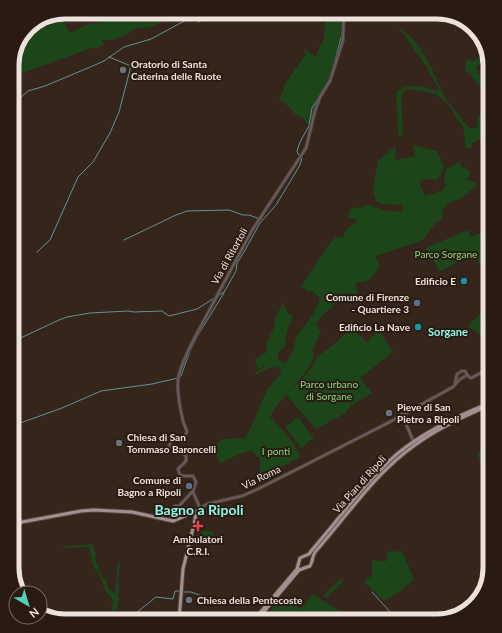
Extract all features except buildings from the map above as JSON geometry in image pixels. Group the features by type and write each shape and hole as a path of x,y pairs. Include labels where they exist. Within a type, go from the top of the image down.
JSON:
{"main road":[{"name":"Via Pian di Ripoli","path":"259,614 297,569 301,557 306,555 314,548 375,475 398,453 442,424 483,407"},
{"name":"Via Pian di Ripoli","path":"262,614 299,570 310,566 315,552 379,477 414,443"},
{"name":"Via Roma","path":"19,523 91,510 132,512 170,520 176,520 196,511"},
{"path":"180,614 183,569 196,520 196,511"},
{"path":"306,555 312,559"},
{"path":"299,563 304,568"}],"street":[{"name":"Via di Ritortoli","path":"193,491 196,478 193,475 180,475 178,469 186,461 186,456 183,453 173,452 169,447 172,439 183,438 187,432 180,404 178,383 179,374 186,354 194,338 250,232 306,148 314,110 330,81 341,48 344,36 344,19"},
{"path":"455,385 457,374 462,371 465,371 471,378 483,372"},
{"name":"Via Roma","path":"196,511 207,504 242,496 258,489 371,432 455,385 467,374"},
{"path":"402,414 414,443"},
{"path":"193,491 200,508"},
{"path":"170,520 177,508 193,491"}],"green space":[{"path":"113,19 170,19 150,27 134,29 128,34 113,40 102,40 104,45 95,49 94,47 19,74 19,62 23,48 27,40 40,27 53,21 63,21 70,33 86,25"},
{"path":"325,19 338,19 338,22 341,22 343,19 343,37 330,80 313,110 310,125 307,124 303,118 295,114 279,99 284,89 283,87 305,55 304,49 316,56 324,37"},
{"path":"398,28 407,33 420,49 449,103 471,129 476,128 479,115 483,112 483,138 472,143 472,147 466,149 463,127 447,103 436,94 408,89 401,95 403,134 400,136 398,134 397,90 407,86 428,88 437,91 439,89 427,68"},
{"path":"482,54 483,62 476,67 483,80 483,88 474,79 470,72 467,73 465,67 465,64 469,59 472,61 479,58"},
{"path":"413,145 437,151 444,167 437,180 429,179 421,181 420,185 425,196 441,191 446,186 444,179 446,169 459,162 461,167 465,167 471,173 466,179 478,184 463,197 448,204 442,211 443,218 435,223 424,239 375,256 380,266 372,278 363,282 358,282 355,286 358,293 334,305 324,314 316,325 321,332 312,350 315,355 308,369 288,393 309,371 318,356 333,345 351,328 367,342 379,330 393,352 360,378 372,393 350,406 346,413 316,429 286,395 274,409 270,417 292,441 300,457 260,479 260,457 257,457 253,451 242,453 220,463 211,446 223,439 245,438 266,392 281,371 280,368 273,367 256,375 254,373 270,363 258,369 255,360 266,353 266,345 274,327 276,316 283,303 287,312 293,317 287,331 285,346 278,353 278,360 284,363 287,362 293,350 296,337 313,315 320,298 312,291 309,292 301,286 331,242 336,237 343,238 346,230 357,222 355,219 347,216 350,213 350,209 353,207 356,209 369,205 387,211 403,211 403,205 381,204 376,201 373,189 378,161 396,146 395,160 415,156"},
{"name":"Parco Sorgane","path":"468,230 471,237 483,232 483,264 479,264 474,253 439,272 434,261 425,248"},
{"path":"483,311 483,335 468,326"},
{"path":"298,417 314,438 301,448 285,427"},
{"path":"483,450 483,467 477,453"},
{"path":"199,530 204,532 204,530 214,532 212,542 197,538"},
{"path":"94,544 93,548 96,554 95,559 103,578 108,581 106,582 108,587 113,593 115,593 118,563 120,563 118,577 119,600 113,614 111,609 113,603 112,598 107,594 99,574 93,566 89,547 65,548 63,546"},
{"path":"402,551 414,579 401,591 384,601 364,582 372,575 372,560 387,561 387,552"},
{"path":"341,578 344,581 326,598 323,596"},
{"path":"313,594 344,614 270,614 273,607 282,597 301,609"}],"waterway":[{"path":"19,98 28,91 45,86 104,61 124,47 151,39 188,19"},
{"path":"198,22 204,19"},
{"path":"342,19 343,23"},
{"path":"328,83 342,34"},
{"path":"37,252 50,240 78,177 93,162 110,133 119,112 131,66 109,57"},
{"path":"218,296 224,292 227,287 236,271 237,263 260,223 276,205 300,165 302,158 297,151 309,126 312,108 323,91"},
{"path":"124,240 187,211 229,210 260,219"},
{"path":"19,423 62,408 101,391 152,384 178,378 181,376 190,351 198,335 224,293"},
{"path":"19,339 67,317 90,313 128,311 162,311 169,316 197,309 213,299"},
{"path":"135,614 156,597 173,599 175,591 180,591"},
{"path":"183,592 191,592 202,596"},
{"path":"372,592 391,613"}],"place":[{"name":"Oratorio di Santa Caterina delle Ruote","path":"123,70"},
{"name":"Edificio E","path":"464,281"},
{"name":"Comune di Firenze - Quartiere 3","path":"417,303"},
{"name":"Edificio La Nave","path":"418,327"},
{"name":"Pieve di San Pietro a Ripoli","path":"389,413"},
{"name":"Chiesa di San Tommaso Baroncelli","path":"119,443"},
{"name":"Comune di Bagno a Ripoli","path":"189,486"},
{"name":"Ambulatori C.R.I.","path":"198,526"},
{"name":"Chiesa della Pentecoste","path":"189,600"}],"district":[{"name":"Sorgane","path":"448,332"},
{"name":"Bagno a Ripoli","path":"199,510"}],"park label":[{"name":"Parco urbano di Sorgane","path":"329,390"},
{"name":"I ponti","path":"276,451"}]}
